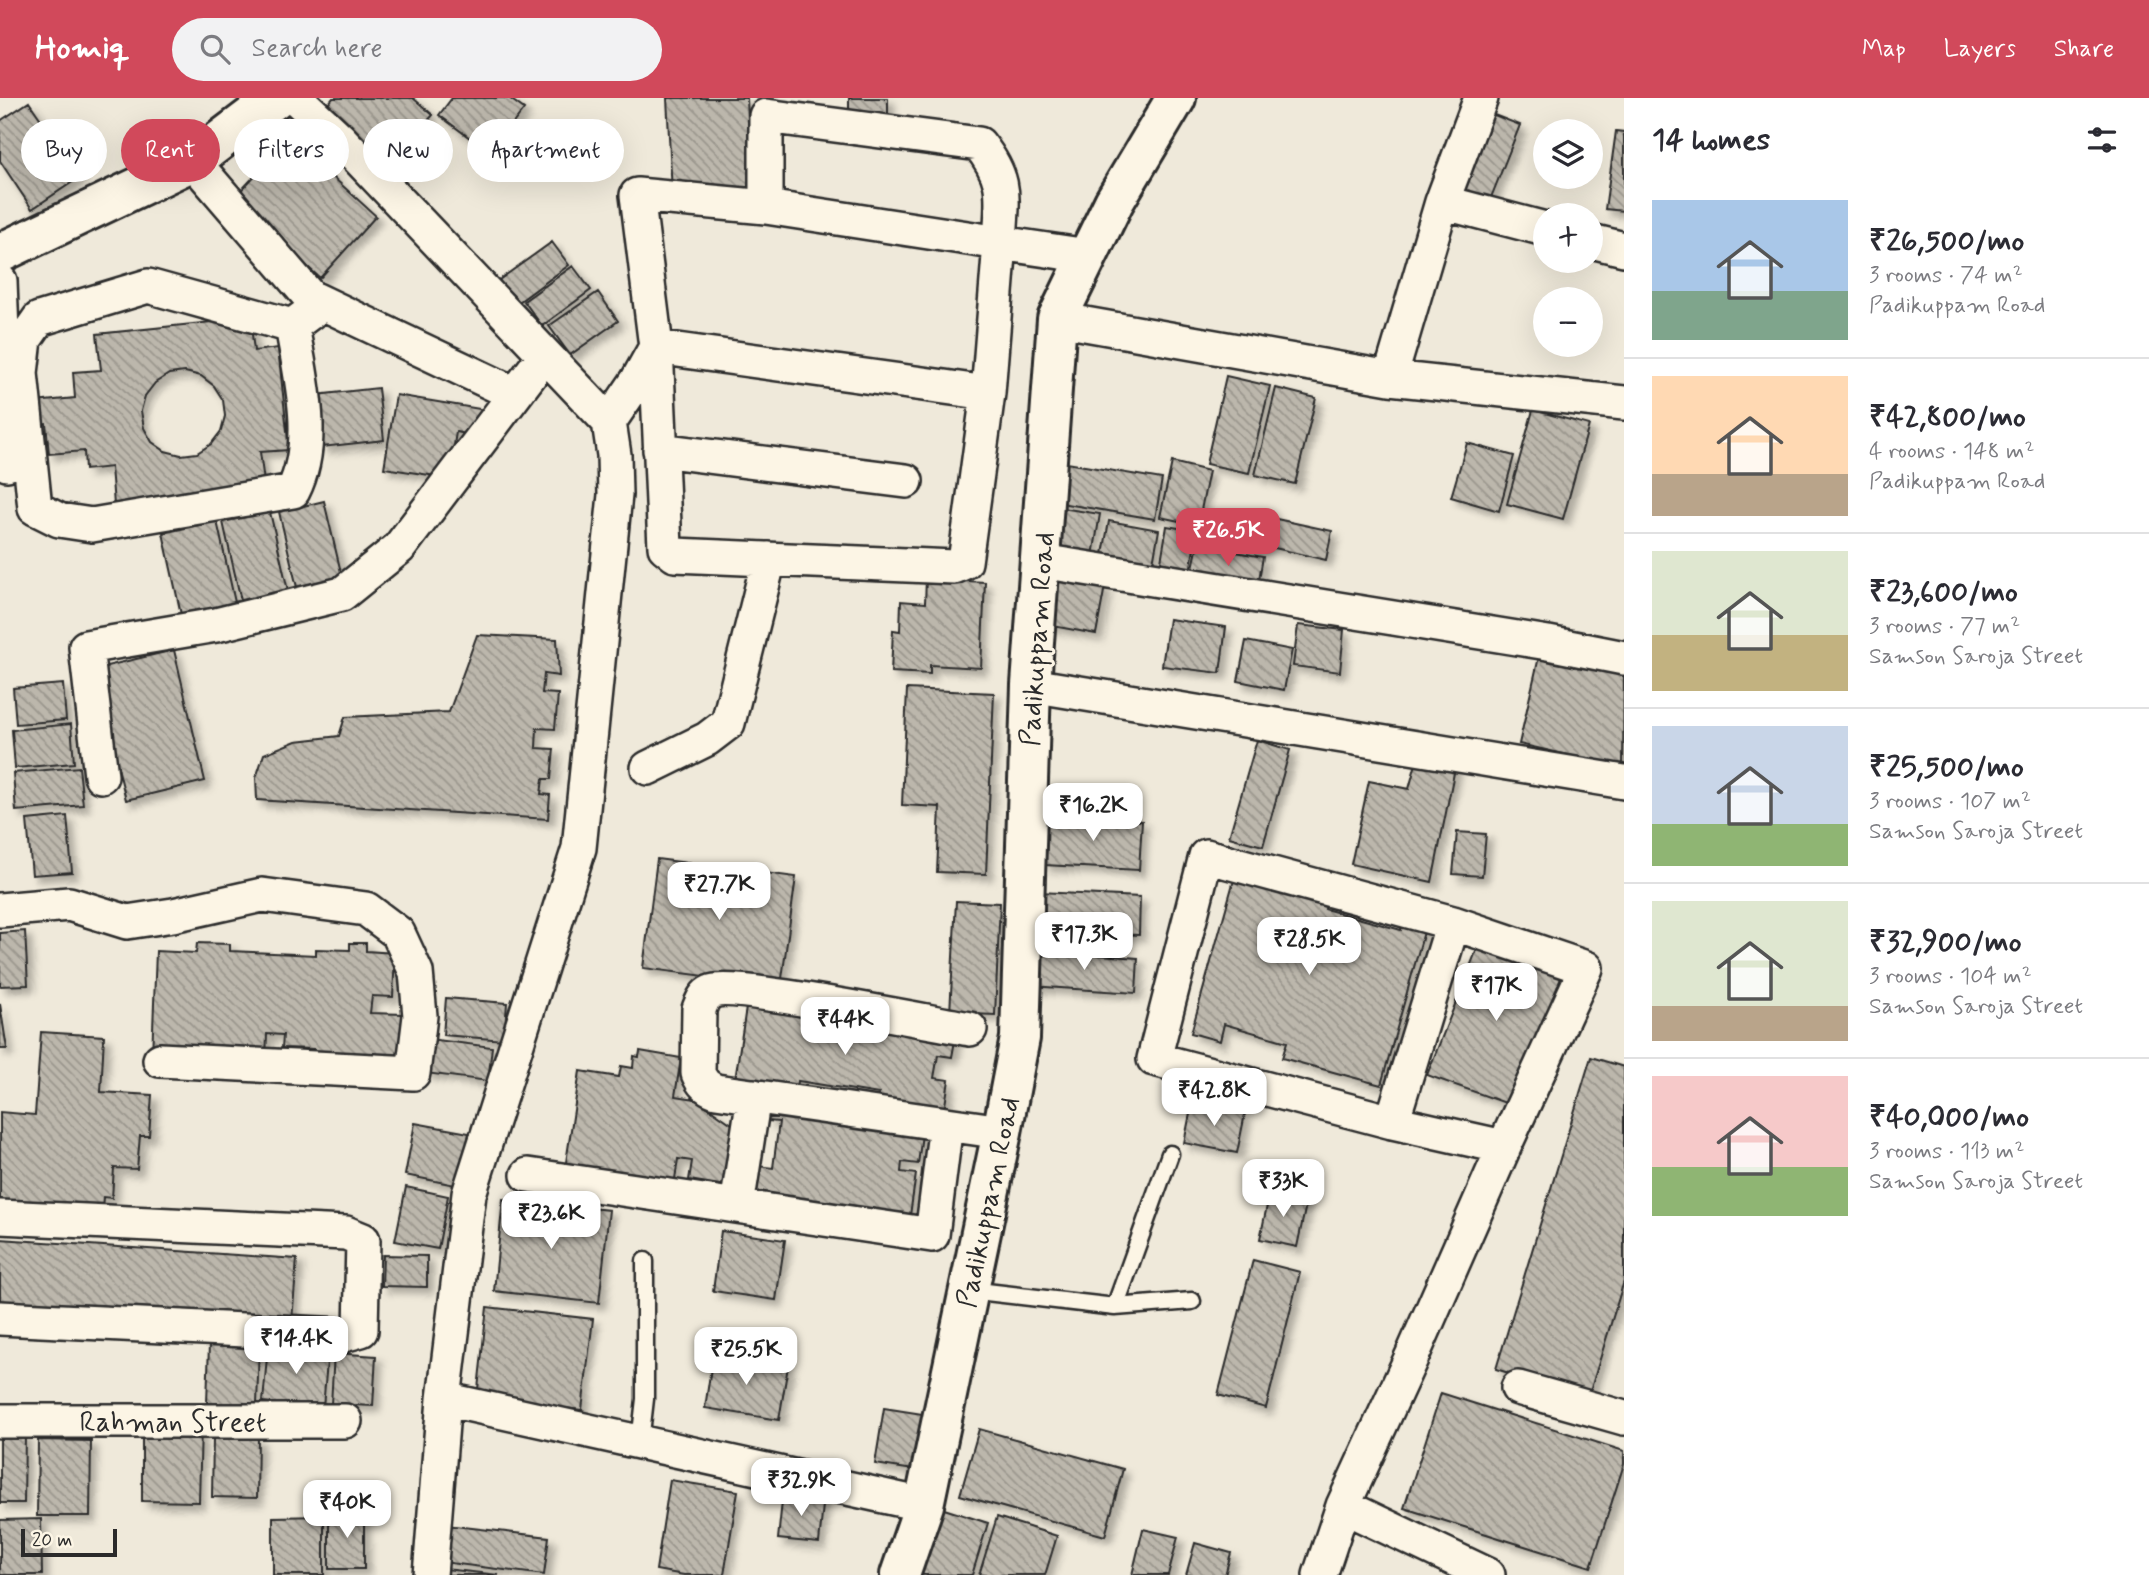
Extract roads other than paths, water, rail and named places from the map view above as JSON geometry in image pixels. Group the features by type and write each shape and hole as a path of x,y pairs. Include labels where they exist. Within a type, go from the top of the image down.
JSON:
{"street":[{"path":"220,141 276,98"},
{"path":"296,98 340,139 609,422 614,455 615,495 579,848 469,1194 444,1399 430,1575"},
{"name":"Padikuppam Road","path":"900,1575 923,1506 1020,1038 1031,685 1057,319 1114,202 1176,98"},
{"path":"1390,378 1442,202 1480,98"},
{"path":"766,208 765,107 979,144 995,164 1002,185 1000,243 988,393 965,562 954,567 675,555 665,547 656,347 637,195 766,208 1000,243 1088,256"},
{"path":"0,253 149,182"},
{"path":"211,182 310,297 515,394"},
{"path":"1442,202 1533,226"},
{"path":"1603,244 1624,249"},
{"path":"0,281 7,464"},
{"path":"148,286 292,326 304,393 305,443 302,475 293,491 92,525 59,520 35,508 21,373 25,339 39,319 148,286"},
{"path":"292,326 323,303"},
{"path":"1057,319 1390,378 1624,403"},
{"path":"609,422 656,347"},
{"path":"656,347 988,393"},
{"path":"100,776 86,647 216,625 342,594 399,548 545,355"},
{"path":"660,450 906,481"},
{"path":"648,768 707,739 728,723 769,559"},
{"path":"1041,561 1624,657"},
{"path":"1031,685 1624,782"},
{"path":"1320,1575 1343,1506 1586,968 1453,923 1206,856 1154,1059 1392,1122 1504,1147"},
{"path":"0,910 69,904 127,922 173,915 262,895 366,909 398,933 416,972 421,1016 413,1073 160,1060"},
{"path":"1392,1122 1453,923"},
{"path":"970,1029 764,993 720,990 711,992 703,999 699,1009 698,1073 707,1088 716,1091 1002,1132"},
{"path":"737,1206 754,1096"},
{"path":"528,1175 932,1236 946,1124"},
{"path":"0,1217 346,1233 363,1240 361,1331 343,1335 0,1318"},
{"path":"1518,1388 1624,1418"},
{"path":"444,1399 923,1506"},
{"name":"Rahman Street","path":"0,1420 345,1421"},
{"path":"1343,1506 1488,1575"}],"lane":[{"path":"1115,1307 1170,1154"},
{"path":"640,1442 645,1399 645,1261"},
{"path":"969,1290 1115,1307 1192,1301"}]}
